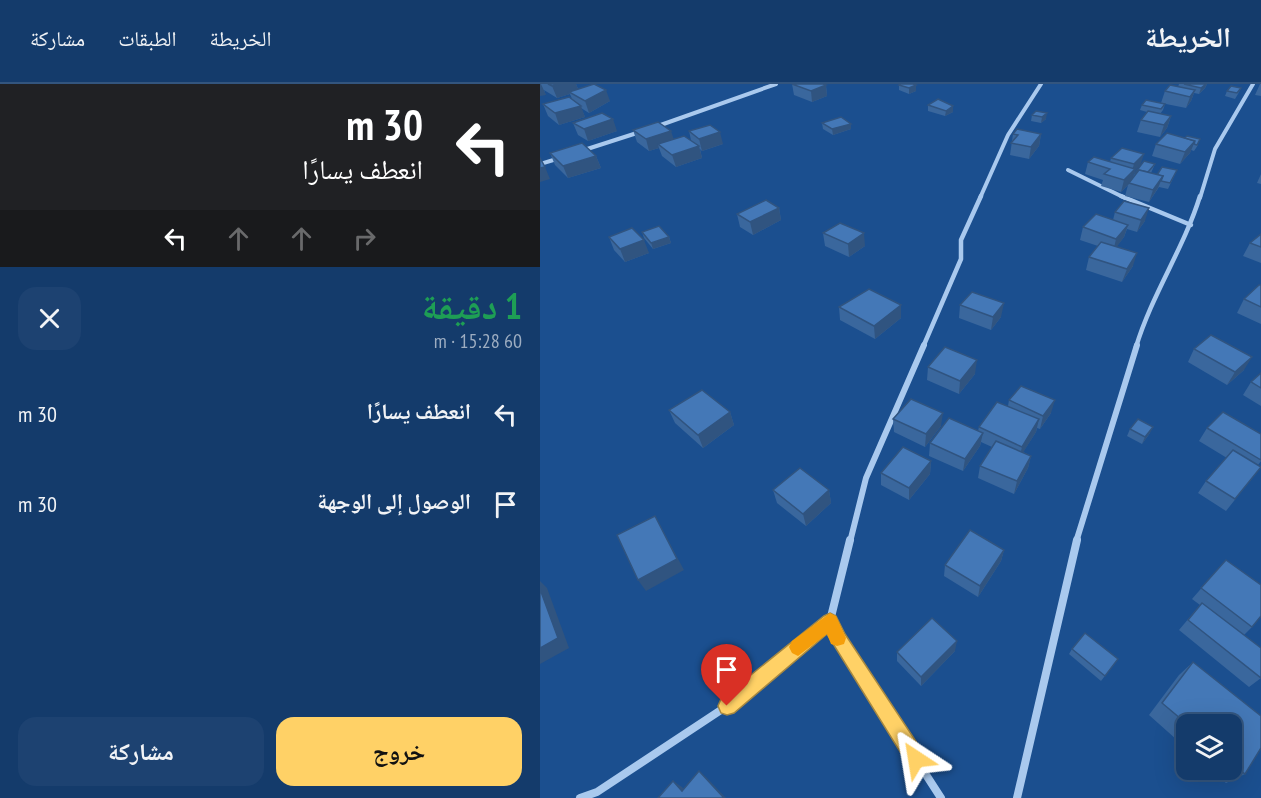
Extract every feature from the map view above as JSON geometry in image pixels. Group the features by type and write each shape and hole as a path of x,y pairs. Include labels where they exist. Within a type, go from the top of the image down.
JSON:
{"street":[{"path":"571,154 776,84"},
{"path":"580,798 597,792 727,706 830,621 866,478 961,260 962,240 968,225 1008,135 1041,84"},
{"path":"1017,798 1078,537 1142,328 1191,225 1215,149 1253,84"},
{"path":"540,164 561,158"},
{"path":"1068,170 1118,195 1191,225"},
{"path":"830,621 839,640 941,798"}],"building":[{"path":"594,84 606,90 585,101 569,92"},
{"path":"792,84 823,84 826,85 811,91"},
{"path":"1184,84 1206,84 1201,88"},
{"path":"899,85 916,85 909,88"},
{"path":"1170,85 1195,90 1190,97 1165,91"},
{"path":"1231,86 1241,88 1237,93 1227,91"},
{"path":"569,97 581,106 555,113 543,104"},
{"path":"938,99 953,106 946,111 928,105"},
{"path":"1146,100 1165,104 1161,109 1142,105"},
{"path":"1036,111 1047,113 1042,117 1032,115"},
{"path":"1148,111 1171,116 1164,125 1141,120"},
{"path":"602,113 613,119 584,129 573,123"},
{"path":"841,117 851,124 832,129 822,123"},
{"path":"658,122 671,131 646,139 633,130"},
{"path":"710,125 720,132 699,139 689,131"},
{"path":"1017,129 1041,134 1031,147 1011,143 1018,135 1013,134"},
{"path":"1167,133 1195,141 1185,152 1156,144"},
{"path":"684,136 699,146 672,155 658,144"},
{"path":"1187,136 1200,139 1197,145 1194,144 1195,141 1185,138"},
{"path":"582,143 596,156 563,166 550,153"},
{"path":"1122,148 1144,154 1134,164 1111,158"},
{"path":"1094,157 1135,169 1124,180 1104,174 1110,169 1088,162"},
{"path":"540,158 545,167 540,168"},
{"path":"1144,161 1155,164 1148,172 1139,170 1135,173"},
{"path":"1162,167 1177,170 1170,183 1161,181 1163,176 1157,175"},
{"path":"1139,170 1163,176 1153,190 1129,183"},
{"path":"766,200 779,208 750,222 737,214"},
{"path":"1124,201 1149,208 1141,220 1115,212"},
{"path":"1096,214 1128,225 1116,239 1083,227"},
{"path":"840,223 864,233 848,244 823,233"},
{"path":"659,226 669,237 651,243 642,232"},
{"path":"632,228 644,240 620,249 609,237"},
{"path":"1261,234 1261,247 1250,243"},
{"path":"1101,242 1137,253 1127,269 1089,257"},
{"path":"1261,285 1261,307 1244,299"},
{"path":"869,289 901,305 874,326 839,307"},
{"path":"972,292 1004,303 993,317 960,305"},
{"path":"1211,335 1252,357 1235,372 1194,349"},
{"path":"945,347 977,360 960,381 928,367"},
{"path":"1261,373 1261,388 1251,382"},
{"path":"1021,386 1055,400 1043,416 1009,400"},
{"path":"702,390 730,412 698,435 669,410"},
{"path":"911,399 943,413 926,434 893,419"},
{"path":"997,402 1039,419 1022,447 979,427"},
{"path":"1223,412 1261,434 1261,460 1207,428"},
{"path":"949,418 983,433 965,459 930,443"},
{"path":"1138,419 1153,427 1145,437 1130,429"},
{"path":"996,441 1031,456 1017,481 980,466"},
{"path":"903,447 931,461 909,488 881,473"},
{"path":"1233,450 1261,467 1235,499 1206,481"},
{"path":"800,468 829,490 803,514 773,490"},
{"path":"655,516 677,559 638,580 617,535"},
{"path":"970,530 1004,550 980,586 945,565"},
{"path":"1226,560 1261,585 1261,616 1252,627 1201,588"},
{"path":"540,589 558,638 540,648"},
{"path":"1202,603 1261,648 1261,678 1188,620"},
{"path":"932,618 957,641 921,677 897,652"},
{"path":"1085,633 1118,659 1105,676 1072,649"},
{"path":"1193,662 1261,716 1261,748 1245,774 1242,771 1242,714 1176,715 1162,703"},
{"path":"699,771 724,798 658,798 673,781 682,791"}],"slow traffic":[{"path":"798,647 830,621 837,638"}],"route":[{"path":"727,706 830,621 839,640 916,759"}]}
